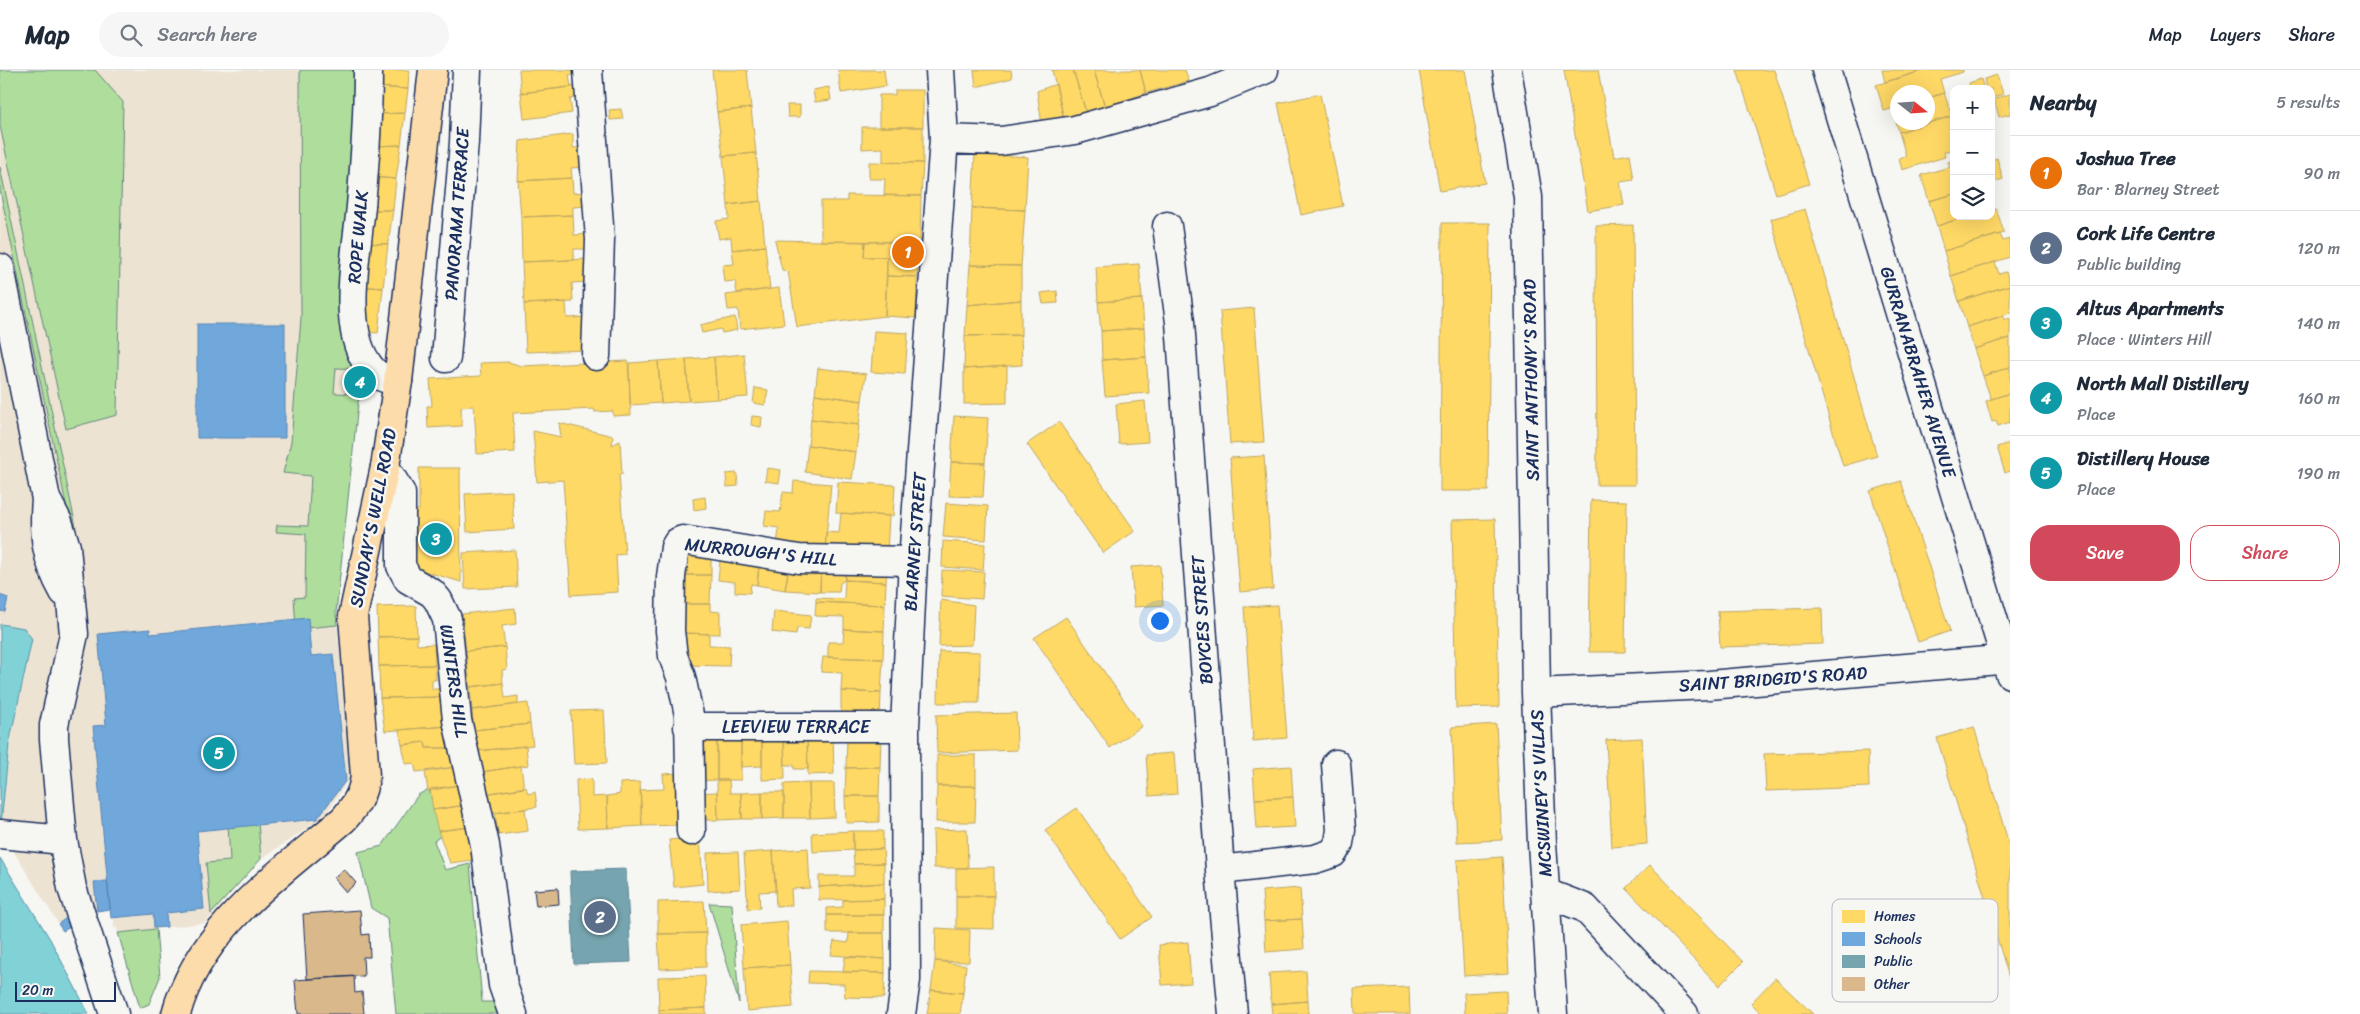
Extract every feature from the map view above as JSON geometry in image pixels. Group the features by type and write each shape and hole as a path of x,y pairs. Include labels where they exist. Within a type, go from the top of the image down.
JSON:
{"main road":[{"name":"SUNDAY'S WELL ROAD","path":"176,1014 194,971 217,936 240,909 264,886 344,819 356,804 363,790 365,776 353,616 385,467 398,381 433,70"}],"street":[{"name":"ROPE WALK","path":"368,70 364,166 353,286 353,317 366,362 382,378 398,381"},
{"name":"PANORAMA TERRACE","path":"446,358 464,142 466,70"},
{"path":"588,70 600,240 596,356"},
{"name":"BLARNEY STREET","path":"901,1014 906,980 905,727 912,561 944,139 940,70"},
{"path":"944,139 1001,141 1074,130 1210,92 1262,70"},
{"name":"SAINT ANTHONY'S ROAD","path":"1507,70 1528,197 1536,693"},
{"name":"GURRANABRAHER AVENUE","path":"1826,70 2009,664"},
{"name":"BOYCES STREET","path":"1167,226 1180,322 1220,870 1234,1014"},
{"path":"0,268 9,354 46,499 58,522 66,547 70,576 70,604 74,634 54,725 63,840 72,888 114,1014"},
{"name":"WINTERS HILL","path":"385,467 401,493 401,566 404,574 408,579 432,593 438,600 447,619 457,720 486,857 503,985 513,1014"},
{"name":"MURROUGH'S HILL","path":"688,727 689,715 680,676 673,656 670,631 671,577 675,547 678,542 683,540 799,559 912,561"},
{"name":"SAINT BRIDGID'S ROAD","path":"1536,693 1709,685 2009,664"},
{"name":"MCSWINEY'S VILLAS","path":"1536,693 1542,843 1553,1014"},
{"path":"688,727 690,831"},
{"name":"LEEVIEW TERRACE","path":"688,727 905,727"},
{"path":"1220,870 1315,859 1333,853 1339,843 1341,830 1336,764"},
{"path":"0,834 63,840"},
{"name":"MCSWINEY'S VILLAS","path":"1546,893 1585,908 1684,1014"}],"shaded area":[{"path":"0,70 360,70 361,369 336,613 351,776 324,817 261,859 205,923 118,933 117,928 114,928 114,919 110,909 97,911 63,931 12,849 0,842"}],"green space":[{"path":"0,70 95,70 123,102 117,415 66,429 0,126"},
{"path":"300,70 360,70 361,369 336,368 334,393 359,394 336,613 337,625 296,629 294,598 305,597 306,534 276,532 277,525 308,526 311,476 283,473 291,442 301,318"},
{"path":"0,167 76,527 71,528 0,190"},
{"path":"429,789 442,835 434,841 445,870 470,864 482,1002 498,1002 501,1014 396,1014 387,918 371,908 358,852 382,846 418,795"},
{"path":"258,822 261,859 211,914 206,863 230,861 228,824"},
{"path":"709,903 732,904 739,1003"},
{"path":"156,929 160,977 149,1004 140,1008 118,933"}],"water":[{"path":"0,624 24,628 32,639 9,744 0,834"},
{"path":"0,858 50,939 89,1014 0,1014"}],"building: Homes":[{"path":"378,70 409,70 408,89 377,87"},
{"path":"519,70 583,70 583,73 569,75 571,87 521,93"},
{"path":"712,70 747,70 751,108 717,112"},
{"path":"838,70 884,70 886,86 841,93"},
{"path":"974,70 1011,70 1012,78 976,87"},
{"path":"1052,70 1073,70 1086,112 1064,119"},
{"path":"1073,70 1094,70 1105,107 1086,112"},
{"path":"1140,70 1146,93 1105,107 1094,71"},
{"path":"1140,70 1185,70 1189,81 1146,93"},
{"path":"1419,70 1465,70 1485,183 1440,191"},
{"path":"1564,70 1598,70 1614,157 1630,154 1634,180 1620,182 1624,205 1588,211"},
{"path":"1737,70 1774,70 1809,184 1776,194"},
{"path":"1882,70 1925,70 1885,82"},
{"path":"1925,70 1963,70 1963,72 1940,79 1944,93 1935,96 1935,85 1890,85 1890,109 1884,111 1876,85"},
{"path":"1997,75 2003,94 1995,97 1995,85 1985,85 1984,79"},
{"path":"1981,79 1983,85 1970,85 1969,83"},
{"path":"1056,84 1064,119 1042,125 1037,91"},
{"path":"584,85 586,97 570,99 572,113 524,119 521,93"},
{"path":"377,87 408,89 405,113 376,114"},
{"path":"829,87 831,100 815,102 813,90"},
{"path":"895,90 923,90 923,127 879,127 879,95 895,95"},
{"path":"1944,93 1950,110 1950,117 1935,121 1935,96"},
{"path":"1320,94 1343,206 1301,215 1278,103"},
{"path":"2010,94 2010,114 1999,117 1995,99"},
{"path":"787,105 800,105 800,117 788,117"},
{"path":"751,108 756,153 723,156 717,112"},
{"path":"621,109 623,119 610,120 609,110"},
{"path":"405,113 401,145 374,146 376,114"},
{"path":"1950,117 1950,150 1944,152 1945,157 1902,170 1899,158 1906,156 1899,132 1906,130 1935,130 1935,121"},
{"path":"862,127 923,127 923,163 883,162 883,148 862,149"},
{"path":"573,134 573,148 586,147 587,167 571,168 572,178 518,181 520,141"},
{"path":"401,145 396,179 371,177 374,146"},
{"path":"756,153 761,201 728,205 723,156"},
{"path":"975,154 1028,157 1025,210 972,208"},
{"path":"1997,158 2003,179 1995,182 1995,175 1995,159"},
{"path":"869,162 923,163 921,196 884,195 885,179 869,179"},
{"path":"1950,167 1950,195 1929,201 1921,175"},
{"path":"371,177 396,179 393,210 368,210"},
{"path":"572,178 573,193 585,192 586,206 573,207 573,215 521,217 518,181"},
{"path":"847,195 921,196 920,242 821,241 821,201 847,201"},
{"path":"1950,195 1950,220 1956,220 1937,226 1929,201"},
{"path":"761,201 765,246 732,250 731,237 719,239 716,221 729,219 728,205"},
{"path":"972,208 1025,210 1021,266 970,265"},
{"path":"1995,208 2004,233 1944,251 1937,226 1956,220 1995,220"},
{"path":"1805,209 1877,456 1843,466 1771,219"},
{"path":"368,210 393,210 388,244 364,243"},
{"path":"573,215 574,235 589,234 590,249 574,249 574,260 522,262 521,217"},
{"path":"1442,223 1490,223 1488,491 1440,491"},
{"path":"1633,225 1635,485 1597,485 1596,226"},
{"path":"2000,234 2003,241 2009,239 2010,257 1951,276 1944,251"},
{"path":"775,240 865,242 864,257 887,257 885,316 797,327 788,271 782,270"},
{"path":"865,242 920,242 917,277 887,276 887,257 864,257"},
{"path":"364,243 388,244 383,288 360,286"},
{"path":"765,246 770,289 737,293 735,281 724,282 722,265 734,264 732,250"},
{"path":"589,259 589,282 572,283 573,302 524,304 522,262"},
{"path":"1995,262 1999,274 2006,272 2010,285 1959,301 1951,276"},
{"path":"1139,264 1142,299 1098,302 1096,267"},
{"path":"970,265 1021,266 1021,300 967,305"},
{"path":"887,276 917,277 916,318 885,316"},
{"path":"2010,285 2010,313 1967,327 1959,301"},
{"path":"360,286 383,288 378,333 364,332"},
{"path":"779,288 784,324 740,329 738,309 728,310 726,295"},
{"path":"1057,291 1058,303 1043,304 1041,293"},
{"path":"1142,299 1144,328 1101,331 1098,302"},
{"path":"1021,300 1021,335 965,336 967,305"},
{"path":"566,302 567,318 589,317 590,350 526,352 524,304"},
{"path":"1254,308 1264,442 1230,444 1220,311"},
{"path":"2003,316 2004,320 2010,318 2010,338 1974,349 1967,327"},
{"path":"735,317 737,330 722,333 721,329 702,333 700,325"},
{"path":"1144,328 1146,357 1102,360 1101,331"},
{"path":"874,331 908,333 905,374 871,372"},
{"path":"1021,335 1022,365 964,369 965,336"},
{"path":"2010,338 2010,367 1983,376 1974,349"},
{"path":"744,354 748,397 717,399 714,357"},
{"path":"714,357 717,399 689,401 686,359"},
{"path":"1146,357 1149,393 1105,396 1102,360"},
{"path":"686,359 689,401 661,403 658,361"},
{"path":"628,361 631,415 613,416 613,411 595,412 594,409 513,413 515,452 477,454 474,406 461,407 462,426 428,428 427,406 432,406 430,379 481,376 480,363 508,362 522,366"},
{"path":"658,361 661,403 630,405 629,363"},
{"path":"1007,366 1007,403 964,404 964,369"},
{"path":"2010,367 2010,393 1991,399 1983,376"},
{"path":"818,368 866,374 862,401 815,394"},
{"path":"755,388 768,390 765,405 753,403"},
{"path":"2010,393 2010,422 1998,426 1996,421 1992,422 1986,401"},
{"path":"815,394 862,401 859,425 811,419"},
{"path":"1145,401 1148,442 1119,444 1116,404"},
{"path":"752,416 762,417 761,427 751,425"},
{"path":"954,416 988,418 985,463 951,462"},
{"path":"811,419 859,425 856,452 808,445"},
{"path":"1059,422 1135,531 1103,553 1027,444"},
{"path":"559,423 613,436 612,445 620,441 622,474 619,474 625,554 616,555 618,592 571,595 563,480 537,482 533,431 561,437"},
{"path":"2010,443 2010,471 2005,473 1997,447"},
{"path":"808,445 856,452 852,479 805,472"},
{"path":"1264,456 1273,589 1240,592 1230,458"},
{"path":"951,462 985,463 983,497 949,496"},
{"path":"419,468 460,468 461,582 413,568 412,510 419,510"},
{"path":"767,468 781,470 779,483 765,481"},
{"path":"737,473 738,486 727,487 726,474"},
{"path":"794,481 831,484 825,550 777,546 779,528 764,526 766,511 780,512 783,492 793,493"},
{"path":"1901,481 1950,631 1918,642 1870,491"},
{"path":"838,482 895,485 893,516 836,513"},
{"path":"512,491 514,529 467,532 465,494"},
{"path":"705,497 706,508 694,510 693,499"},
{"path":"1591,500 1627,501 1625,652 1589,652"},
{"path":"946,503 988,506 986,540 943,537"},
{"path":"841,513 889,516 887,554 825,550 826,532 839,533"},
{"path":"1495,519 1499,707 1456,708 1452,520"},
{"path":"943,541 985,544 983,570 942,567"},
{"path":"683,548 711,548 711,575 682,575"},
{"path":"515,550 517,587 465,589 463,553"},
{"path":"721,552 760,556 757,585 751,584 750,593 735,592 735,582 718,580"},
{"path":"760,556 790,561 785,590 757,585"},
{"path":"790,561 821,562 820,592 785,590"},
{"path":"821,562 845,562 845,580 840,583 839,592 820,592"},
{"path":"845,562 887,565 886,582 845,580"},
{"path":"1160,565 1163,605 1134,607 1131,567"},
{"path":"942,570 984,572 982,599 941,596"},
{"path":"682,575 711,575 710,604 682,604"},
{"path":"845,580 886,582 885,605 816,602 816,598 844,599"},
{"path":"941,600 974,605 972,645 939,646"},
{"path":"816,602 885,605 884,631 844,629 844,617 815,616"},
{"path":"679,604 710,604 710,611 720,612 720,634 679,633"},
{"path":"1277,605 1287,738 1253,741 1244,607"},
{"path":"416,606 417,636 378,637 377,607"},
{"path":"515,608 516,624 502,626 505,647 466,651 462,614"},
{"path":"1822,608 1823,644 1720,647 1718,611"},
{"path":"774,611 811,615 809,629 797,628 796,635 772,632"},
{"path":"1066,617 1142,726 1110,748 1034,638"},
{"path":"844,629 884,631 883,659 828,657 828,642 843,642"},
{"path":"683,633 709,634 709,645 730,646 729,666 684,665"},
{"path":"417,636 417,645 434,644 435,665 379,666 378,637"},
{"path":"505,647 507,669 502,670 503,683 470,687 466,651"},
{"path":"939,651 980,652 979,703 938,703"},
{"path":"823,657 883,659 881,693 841,691 842,673 821,672"},
{"path":"435,665 436,680 432,680 432,689 444,689 444,697 380,698 379,666"},
{"path":"503,683 505,698 518,696 518,704 472,710 470,687"},
{"path":"841,691 881,693 880,718 841,717"},
{"path":"444,697 448,726 385,731 380,698"},
{"path":"528,703 530,724 474,730 472,710"},
{"path":"604,710 607,763 574,764 571,711"},
{"path":"1016,713 1017,750 937,753 936,715"},
{"path":"530,724 533,745 477,751 474,730"},
{"path":"1496,724 1502,840 1457,842 1452,727"},
{"path":"448,726 451,748 426,748 425,742 402,745 399,730"},
{"path":"1974,727 2010,848 2010,981 1998,941 1998,899 1985,899 1937,738"},
{"path":"833,736 834,774 808,775 807,737"},
{"path":"847,736 881,737 880,767 846,768"},
{"path":"784,737 807,737 808,769 794,769 794,765 785,765"},
{"path":"784,737 785,779 762,780 762,738"},
{"path":"717,738 741,738 741,780 717,780"},
{"path":"717,738 717,780 694,781 693,739"},
{"path":"741,738 762,738 762,766 741,767"},
{"path":"1642,738 1647,844 1612,847 1606,740"},
{"path":"425,742 426,748 451,748 456,767 416,772 414,763 406,764 402,745"},
{"path":"526,746 528,765 481,772 477,751"},
{"path":"1868,751 1869,787 1766,791 1764,754"},
{"path":"1174,753 1177,794 1149,796 1146,755"},
{"path":"937,755 976,755 976,786 937,786"},
{"path":"521,766 524,788 484,794 481,772"},
{"path":"1291,766 1293,797 1255,799 1253,769"},
{"path":"456,767 459,785 428,791 425,772"},
{"path":"880,767 879,796 845,796 846,768"},
{"path":"680,773 682,825 642,826 640,790 664,789 663,774"},
{"path":"592,779 592,797 607,796 608,828 578,829 576,780"},
{"path":"717,780 729,780 730,793 741,793 742,819 718,820"},
{"path":"640,782 642,826 608,828 607,796 620,794 620,783"},
{"path":"809,783 810,818 784,818 784,784"},
{"path":"809,783 834,783 835,817 810,818"},
{"path":"459,785 466,805 433,810 430,789"},
{"path":"937,786 976,786 975,822 936,822"},
{"path":"526,787 528,794 535,792 537,807 487,814 484,794"},
{"path":"717,792 718,820 696,820 695,793"},
{"path":"762,792 762,819 742,819 741,793"},
{"path":"762,792 784,792 784,818 762,819"},
{"path":"845,796 879,796 879,822 846,823"},
{"path":"1293,797 1295,827 1257,829 1255,799"},
{"path":"466,805 470,827 438,831 433,810"},
{"path":"1077,808 1152,917 1120,939 1045,830"},
{"path":"525,809 528,831 498,835 495,813"},
{"path":"470,827 481,859 450,863 438,831"},
{"path":"967,829 968,868 934,868 933,830"},
{"path":"853,831 853,850 813,852 812,833"},
{"path":"853,831 883,831 883,849 853,850"},
{"path":"700,837 703,884 674,887 669,840"},
{"path":"808,848 810,888 791,889 792,905 776,906 773,851"},
{"path":"883,849 884,863 854,864 853,850"},
{"path":"773,851 776,891 759,892 760,908 748,909 744,853"},
{"path":"738,852 740,889 708,891 707,853"},
{"path":"1502,857 1509,973 1464,976 1457,860"},
{"path":"884,863 884,883 819,887 819,876 854,876 854,864"},
{"path":"1650,865 1743,962 1719,986 1626,888"},
{"path":"994,867 994,896 956,896 956,868"},
{"path":"884,883 884,899 819,900 819,887"},
{"path":"1300,888 1302,919 1264,921 1262,891"},
{"path":"956,896 994,896 994,929 956,928"},
{"path":"884,899 884,915 827,915 827,908 843,907 843,900"},
{"path":"704,901 706,933 658,934 658,902"},
{"path":"827,915 884,915 884,933 827,933"},
{"path":"1302,919 1304,949 1266,952 1264,921"},
{"path":"787,921 790,965 744,968 741,925"},
{"path":"936,928 970,930 969,962 935,961"},
{"path":"706,933 706,967 660,969 658,934"},
{"path":"849,933 884,933 885,959 831,955 834,941 848,943"},
{"path":"1188,942 1191,983 1162,985 1159,945"},
{"path":"845,957 885,959 885,973 843,972"},
{"path":"935,961 966,965 963,993 931,990"},
{"path":"790,965 793,1007 747,1011 744,968"},
{"path":"809,971 885,973 884,998 845,997 844,984 808,983"},
{"path":"1306,971 1308,1001 1271,1004 1269,973"},
{"path":"705,976 706,1008 659,1010 658,977"},
{"path":"1775,978 1813,1014 1762,1014 1751,1003"},
{"path":"1409,987 1410,1014 1355,1014 1354,989"},
{"path":"931,990 963,993 960,1014 927,1014"},
{"path":"1506,991 1507,1014 1465,1014 1464,993"},
{"path":"1308,1001 1309,1014 1272,1014 1271,1004"},
{"path":"706,1008 706,1014 659,1014 659,1010"}],"building: Schools":[{"path":"197,324 285,324 285,438 197,438"},
{"path":"0,595 8,598 5,612 0,611"},
{"path":"308,618 311,656 333,654 346,780 317,819 197,831 204,909 166,913 167,927 154,928 153,914 111,918 93,726 106,725 98,634 150,629 150,634"},
{"path":"107,881 110,909 97,911 94,882"},
{"path":"66,918 72,926 63,931 58,924"}],"building: Public":[{"path":"626,869 631,962 574,964 570,871"}],"building: Other":[{"path":"344,869 356,883 346,892 334,878"},
{"path":"558,888 559,904 536,906 534,890"},
{"path":"360,910 362,935 369,934 370,957 363,957 364,976 307,979 303,914"},
{"path":"354,976 355,993 362,992 364,1014 298,1014 295,980"}],"place":[{"name":"Joshua Tree","path":"908,252"},
{"name":"North Mall Distillery","path":"360,382"},
{"name":"Altus Apartments","path":"436,539"},
{"name":"Distillery House","path":"219,753"},
{"name":"Cork Life Centre","path":"600,917"}]}
